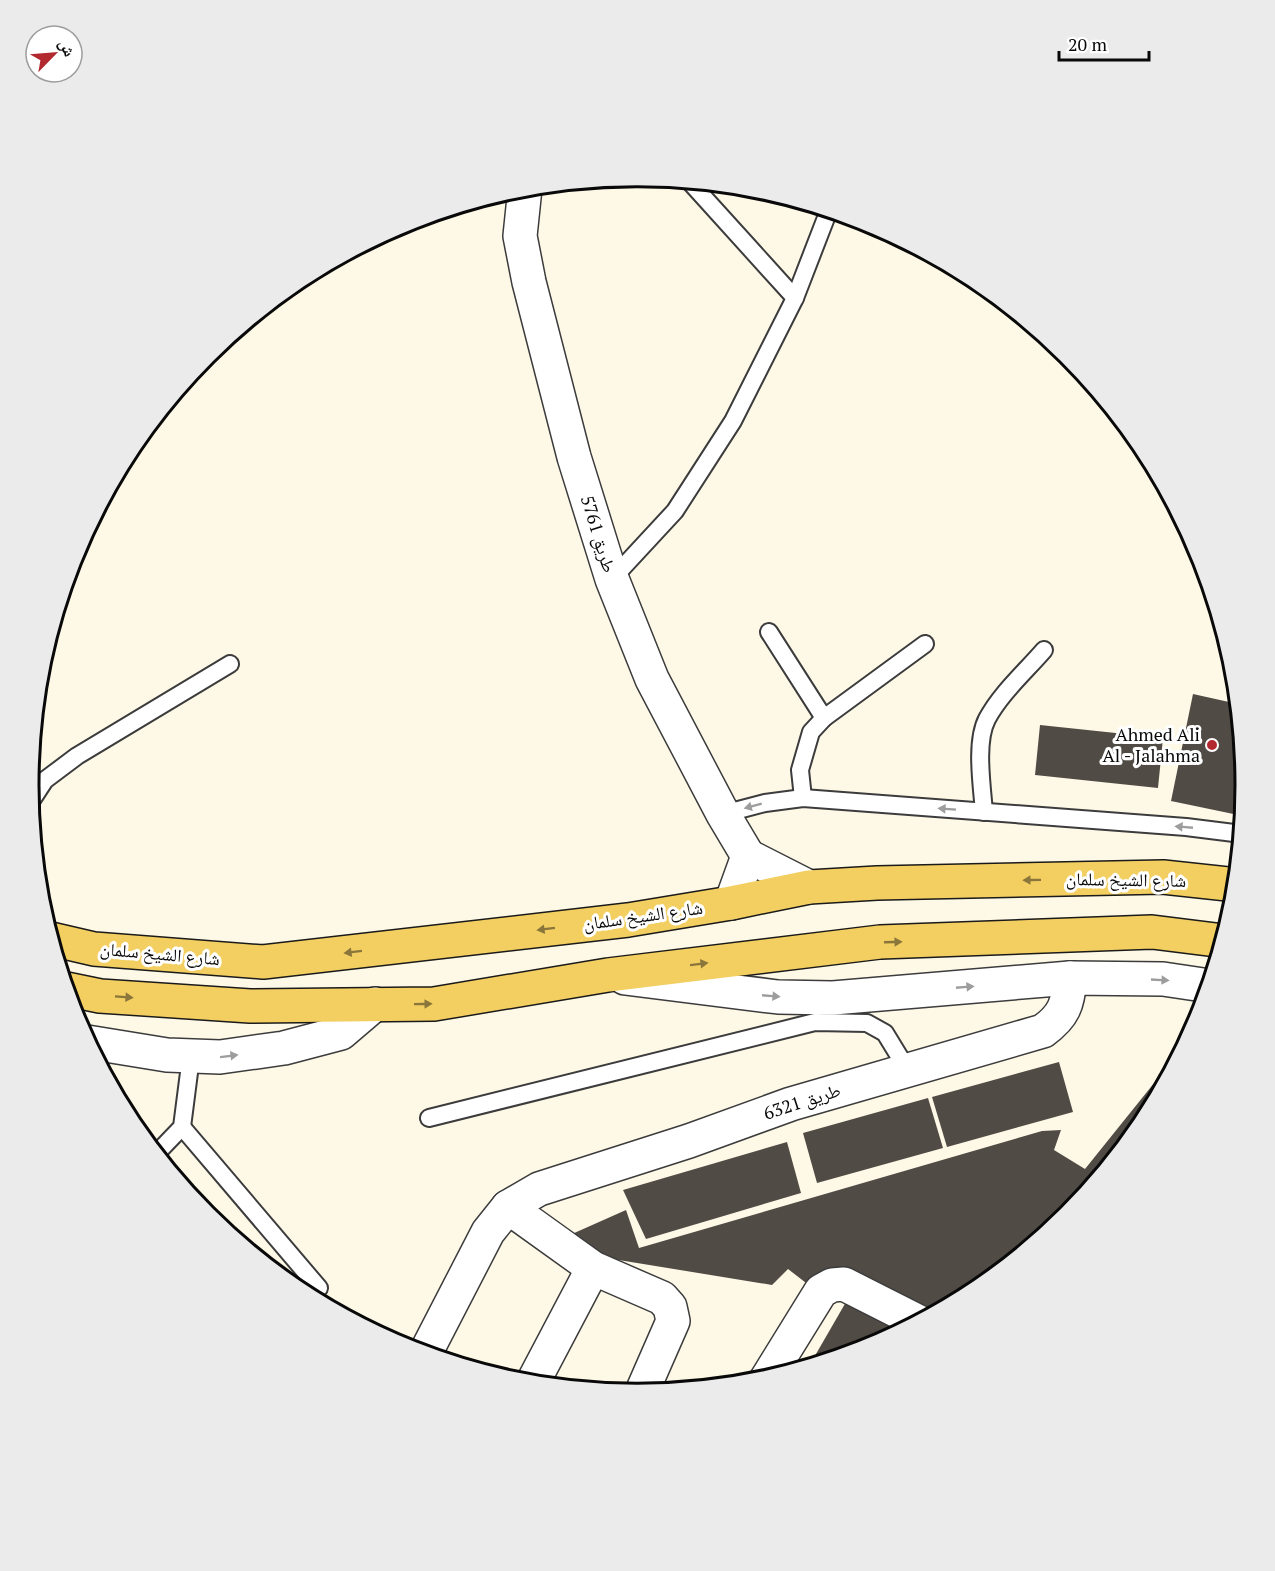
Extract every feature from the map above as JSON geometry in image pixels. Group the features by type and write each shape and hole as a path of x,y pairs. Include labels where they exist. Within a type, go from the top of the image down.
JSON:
{"main road":[{"name":"شارع الشيخ سلمان","path":"59,941 94,949 263,962 628,920 809,887 877,882 1163,877 1227,884"},
{"path":"76,991 100,996 250,1006 434,1004 608,975 880,942 1152,932 1216,940"}],"street":[{"name":"طريق 5761","path":"524,198 520,236 529,282 574,457 612,579 652,679 723,814 748,856"},
{"path":"731,903 748,856 809,887"},
{"path":"608,975 717,991 778,997 833,998 1070,978 1163,979 1201,985"},
{"name":"طريق 6321","path":"429,1346 488,1232 508,1207 539,1189 689,1141 791,1104 1043,1030 1057,1021 1066,1006 1070,978"},
{"path":"98,1044 191,1057 220,1057 284,1048 341,1033 375,1004"},
{"path":"508,1207 593,1268 662,1298 670,1307 673,1321 645,1384"},
{"path":"537,1375 593,1268"},
{"path":"773,1368 821,1291 832,1285 844,1284 910,1318"}],"lane":[{"path":"697,190 795,298"},
{"path":"612,579 675,512 733,422 795,298 826,218"},
{"path":"769,632 824,718"},
{"path":"802,798 800,770 811,732 824,718 925,644"},
{"path":"984,812 980,754 986,721 1004,695 1044,650"},
{"path":"39,789 45,780 77,756 230,664"},
{"path":"723,814 765,803 802,798 1186,827 1234,833"},
{"path":"56,928 94,949"},
{"path":"429,1118 815,1022 867,1023 885,1033 907,1069"},
{"path":"162,1148 182,1127 191,1057"},
{"path":"182,1127 319,1288"}],"building":[{"name":"Ahmed Ali Al - Jalahma","path":"1193,694 1230,702 1235,746 1235,814 1171,801"},
{"path":"1040,725 1163,738 1158,788 1035,775"},
{"path":"1059,1062 1073,1112 947,1147 932,1097"},
{"path":"1162,1073 1135,1118 1112,1150 1061,1209 1002,1260 925,1310 851,1277 810,1286 788,1269 772,1285 588,1255 572,1234 626,1210 639,1248 1042,1131 1061,1130 1054,1150 1085,1169"},
{"path":"928,1098 943,1148 817,1183 803,1133"},
{"path":"787,1142 801,1193 646,1239 623,1190"},
{"path":"846,1302 896,1325 830,1352 819,1356 816,1354"}],"place":[{"name":"Ahmed Ali Al - Jalahma","path":"1212,745"}]}
